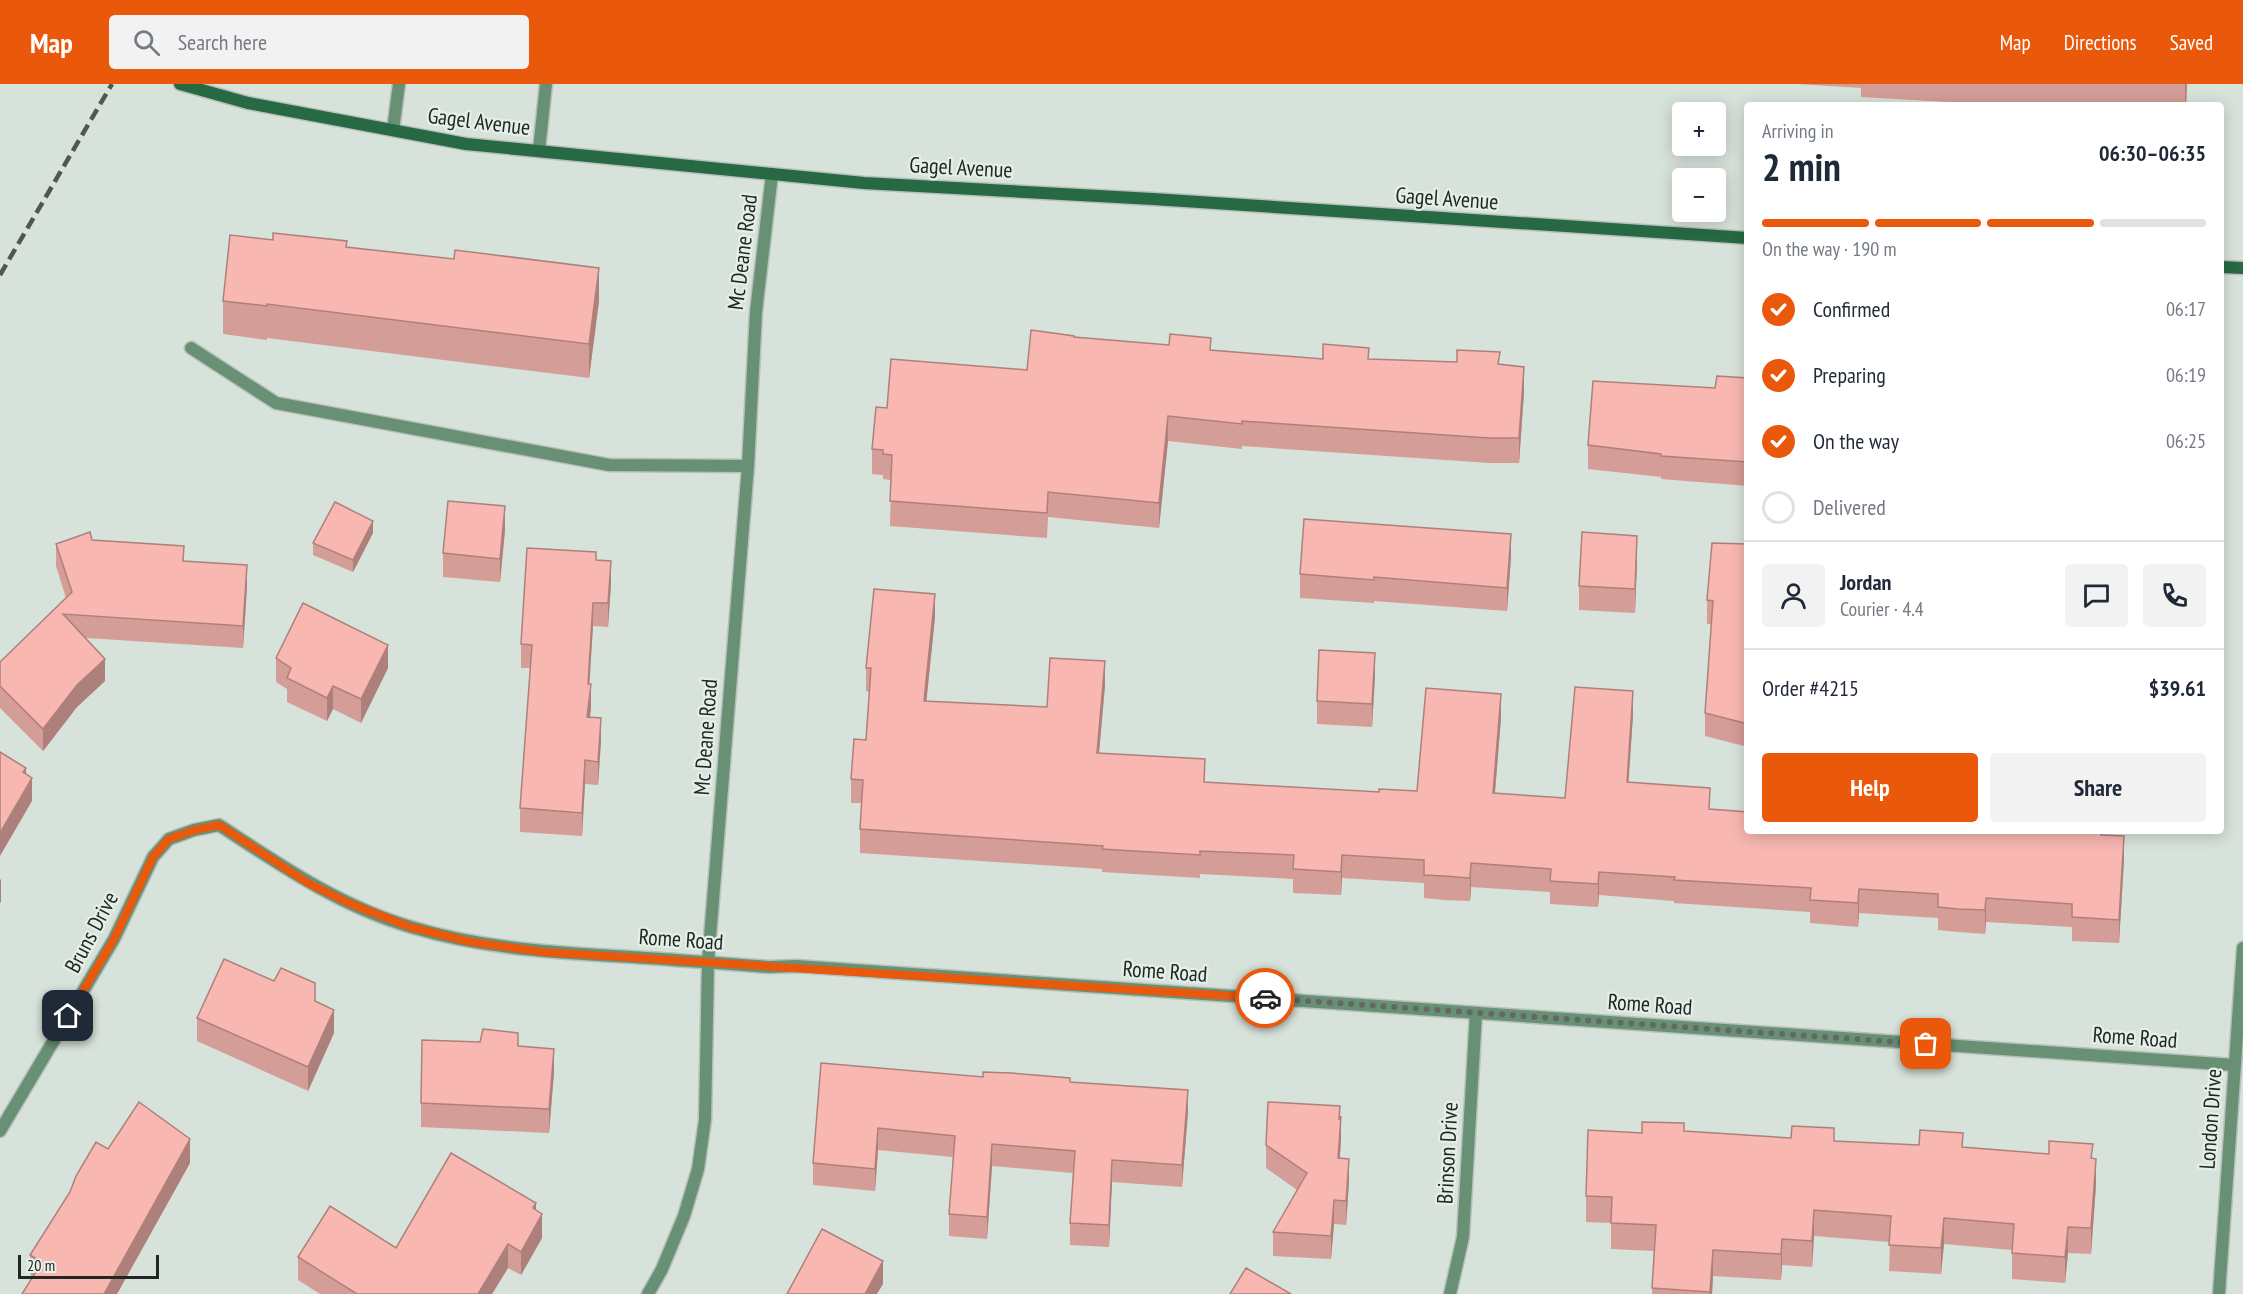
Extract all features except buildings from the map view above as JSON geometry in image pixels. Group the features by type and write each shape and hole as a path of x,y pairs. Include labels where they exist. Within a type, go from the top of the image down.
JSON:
{"street":[{"name":"Gagel Avenue","path":"180,84 248,103 466,144 864,183 1152,198 1744,238"},
{"path":"393,130 399,84"},
{"path":"539,150 546,84"},
{"name":"Mc Deane Road","path":"648,1294 662,1269 684,1216 698,1169 705,1120 708,962 747,466 756,312 772,174"},
{"path":"2224,267 2243,268"},
{"path":"191,348 276,403 609,465 747,466"},
{"name":"Rome Road","path":"195,830 219,825 308,883 351,904 410,927 471,942 543,952 2234,1065"},
{"name":"Bruns Drive","path":"0,1131 114,939 153,857 169,839 195,830"},
{"name":"London Drive","path":"2219,1294 2243,948"},
{"name":"Brinson Drive","path":"1450,1294 1463,1237 1476,1013"}],"railway":[{"path":"0,275 112,84"}],"way so far":[{"path":"1265,998 1926,1044"}],"route":[{"path":"68,1016 114,939 153,857 169,839 219,825 308,883 351,904 410,927 471,942 543,952 769,967 796,966 1265,998"}]}
